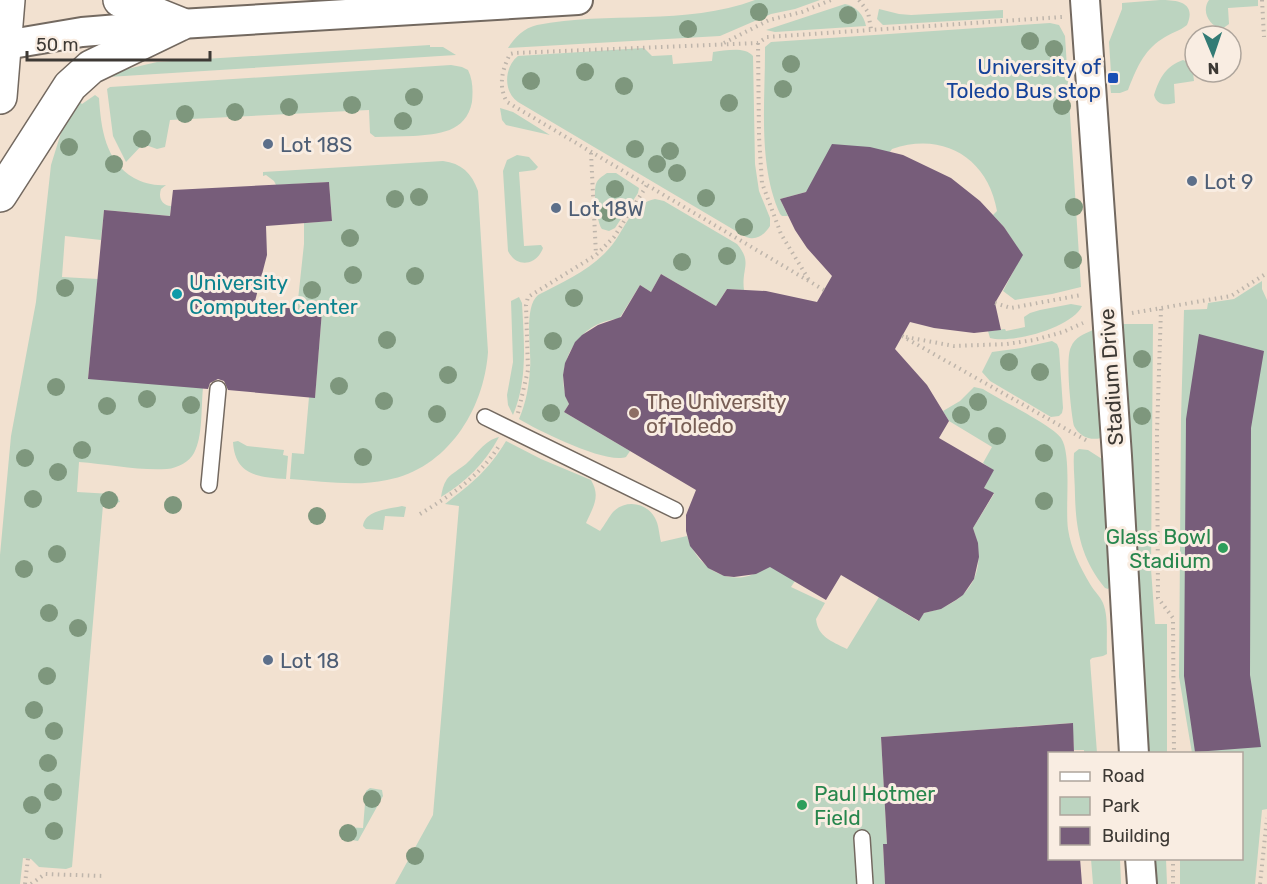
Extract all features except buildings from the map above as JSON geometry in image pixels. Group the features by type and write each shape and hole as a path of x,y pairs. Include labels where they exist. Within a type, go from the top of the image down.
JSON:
{"street":[{"path":"0,98 2,45 8,0"},
{"path":"120,0 180,24"},
{"path":"2,45 82,32 180,24 578,0"},
{"name":"Stadium Drive","path":"1085,0 1117,456 1134,752"},
{"path":"0,195 70,86 91,67 180,24"},
{"path":"1140,860 1142,884"}],"lane":[{"path":"209,485 218,389"},
{"path":"485,417 675,510"},
{"path":"862,838 865,884"}],"path":[{"path":"723,44 769,20 802,12 831,0"},
{"path":"859,0 868,12 871,29"},
{"path":"1262,0 1264,37"},
{"path":"824,290 507,102 502,79 510,54 758,43 767,37 1062,17"},
{"path":"758,43 762,183 781,234 810,282"},
{"path":"591,152 596,255"},
{"path":"517,413 528,370 527,300 530,295 596,255 614,237 647,185"},
{"path":"1124,314 1231,296 1267,273"},
{"path":"995,303 1011,308 1088,294"},
{"path":"1161,309 1157,432 1158,598 1173,618 1172,660 1175,698 1173,752"},
{"path":"1090,320 1063,332 1007,344 954,346 902,336 1069,432 1117,456"},
{"path":"420,514 473,478 490,461 503,440"},
{"path":"1260,884 1267,818"},
{"path":"25,884 28,858"},
{"path":"1173,860 1173,884"},
{"path":"31,884 45,874 104,876"}],"shaded area":[{"name":"The University of Toledo","path":"0,0 1267,0 1267,884 0,884"}],"green space":[{"path":"755,0 820,0 771,14 720,36 508,48 520,34 537,25 591,19 701,13"},
{"path":"1160,0 1179,2 1187,7 1189,17 1187,24 1183,24 1183,28 1165,37 1150,49 1137,68 1128,90 1111,93 1110,84 1119,84 1119,73 1111,73 1109,42 1122,9 1122,3"},
{"path":"1209,0 1258,0 1258,6 1228,8 1229,24 1212,24 1206,13"},
{"path":"845,4 859,12 866,26 775,32 766,30"},
{"path":"879,9 911,15 1003,10 1003,18 883,25 877,19"},
{"path":"1050,23 1059,25 1065,36 1081,287 1015,300 1003,291 1022,255 1004,227 993,215 997,211 992,192 984,176 960,153 945,147 911,144 892,149 806,192 780,199 788,216 780,214 768,176 764,134 765,47 771,42"},
{"path":"430,45 430,47 443,47 456,55 108,77 127,69 157,62"},
{"path":"644,48 652,56 672,55 673,64 712,61 713,52 729,50 745,51 753,56 755,164 759,191 770,218 770,226 760,236 746,237 518,102 513,98 508,86 510,66 518,56"},
{"path":"1183,60 1183,83 1174,84 1175,103 1160,103 1154,95 1161,78 1172,65"},
{"path":"451,65 468,70 472,86 472,102 464,120 450,130 441,133 375,137 370,133 369,110 170,120 165,147 157,149 143,144 126,162 113,136 107,89 110,87"},
{"path":"95,95 99,98 106,143 117,163 124,171 138,180 153,185 166,185 161,189 160,198 163,203 171,206 170,216 104,210 101,240 65,236 62,277 98,279 88,378 203,388 200,430 197,446 192,456 183,464 175,467 146,469 79,462 77,492 112,494 117,496 120,502 103,505 72,867 66,869 39,867 31,859 23,858 20,884 0,884 0,555 11,436 36,302 51,165 64,123 77,100 82,104"},
{"path":"500,108 513,112 550,135 506,125 502,120"},
{"path":"517,155 529,157 538,167 535,170 519,172 524,246 541,245 543,248 536,258 527,263 516,261 508,251 503,171 507,160"},
{"path":"443,161 465,170 473,179 478,191 488,352 479,395 470,415 444,450 428,464 408,474 363,483 290,479 292,453 304,454 309,397 315,397 322,311 297,309 304,223 332,221 329,182 276,185 266,175 263,176 263,172"},
{"path":"607,173 616,173 639,188 615,228 609,231 600,226 595,194 597,182"},
{"path":"655,199 664,201 737,244 745,261 744,290 727,289 716,306 661,274 651,292 640,285 619,319 591,328 580,337 566,361 563,375 564,390 569,404 564,412 630,451 626,457 603,456 572,445 519,419 530,375 529,319 531,309 538,295 590,266 608,250 636,210 641,205"},
{"name":"Glass Bowl Stadium","path":"1262,281 1262,289 1267,300 1267,809 1262,810 1255,884 1180,884 1180,860 1243,860 1243,752 1192,752 1179,677 1184,310 1207,309 1208,303 1234,299"},
{"path":"519,297 522,303 524,360 521,388 513,415 508,405 507,395 513,362 511,301"},
{"path":"1071,304 1082,306 1076,314 1054,327 1012,339 990,338 988,331 1005,329 1006,331 1025,327 1024,317 1030,313"},
{"path":"1120,324 1153,324 1151,569 1155,624 1167,624 1167,752 1148,752"},
{"path":"1093,330 1101,438 1097,439 1082,435 1074,426 1069,373 1069,353 1073,344 1080,336"},
{"path":"1052,341 1059,349 1063,408 1059,416 1051,417 990,381 982,372 992,352"},
{"path":"974,387 983,389 1047,426 1061,438 1067,468 1069,536 1079,564 1102,600 1106,615 1107,654 1090,660 1097,752 1074,750 1072,723 881,737 887,844 883,845 885,884 395,884 433,815 459,506 445,504 479,476 493,461 506,441 591,480 596,497 586,523 600,531 619,507 636,504 647,509 655,518 661,542 687,536 695,554 701,561 725,576 744,577 774,563 795,581 791,587 825,603 816,619 819,630 826,638 847,649 879,597 918,621 924,613 940,609 953,602 971,584 978,559 973,528 994,494 984,488 993,470 983,463 992,447 949,421 943,411 960,401"},
{"path":"499,437 488,455 474,471 441,497 449,477 466,464 485,444"},
{"path":"238,441 247,446 284,450 283,455 288,456 286,479 258,475 244,468 238,462 235,453 233,442"},
{"path":"1079,449 1088,450 1102,459 1110,587 1108,589 1091,567 1079,534 1074,453"},
{"path":"406,507 404,517 385,516 383,530 366,529 363,526 373,513"},
{"path":"370,788 382,790 383,796 358,841 344,839 344,827 363,828 366,791"},
{"path":"1091,860 1120,860 1121,884 1093,884"},
{"path":"1155,860 1166,860 1167,884 1157,884"}],"place":[{"name":"University of Toledo Bus stop","path":"1113,78"},
{"name":"Lot 18S","path":"268,144"},
{"name":"Lot 9","path":"1192,181"},
{"name":"Lot 18W","path":"556,208"},
{"name":"University Computer Center","path":"177,294"},
{"name":"The University of Toledo","path":"634,413"},
{"name":"Glass Bowl Stadium","path":"1223,548"},
{"name":"Lot 18","path":"268,660"},
{"name":"Paul Hotmer Field","path":"802,805"}]}
